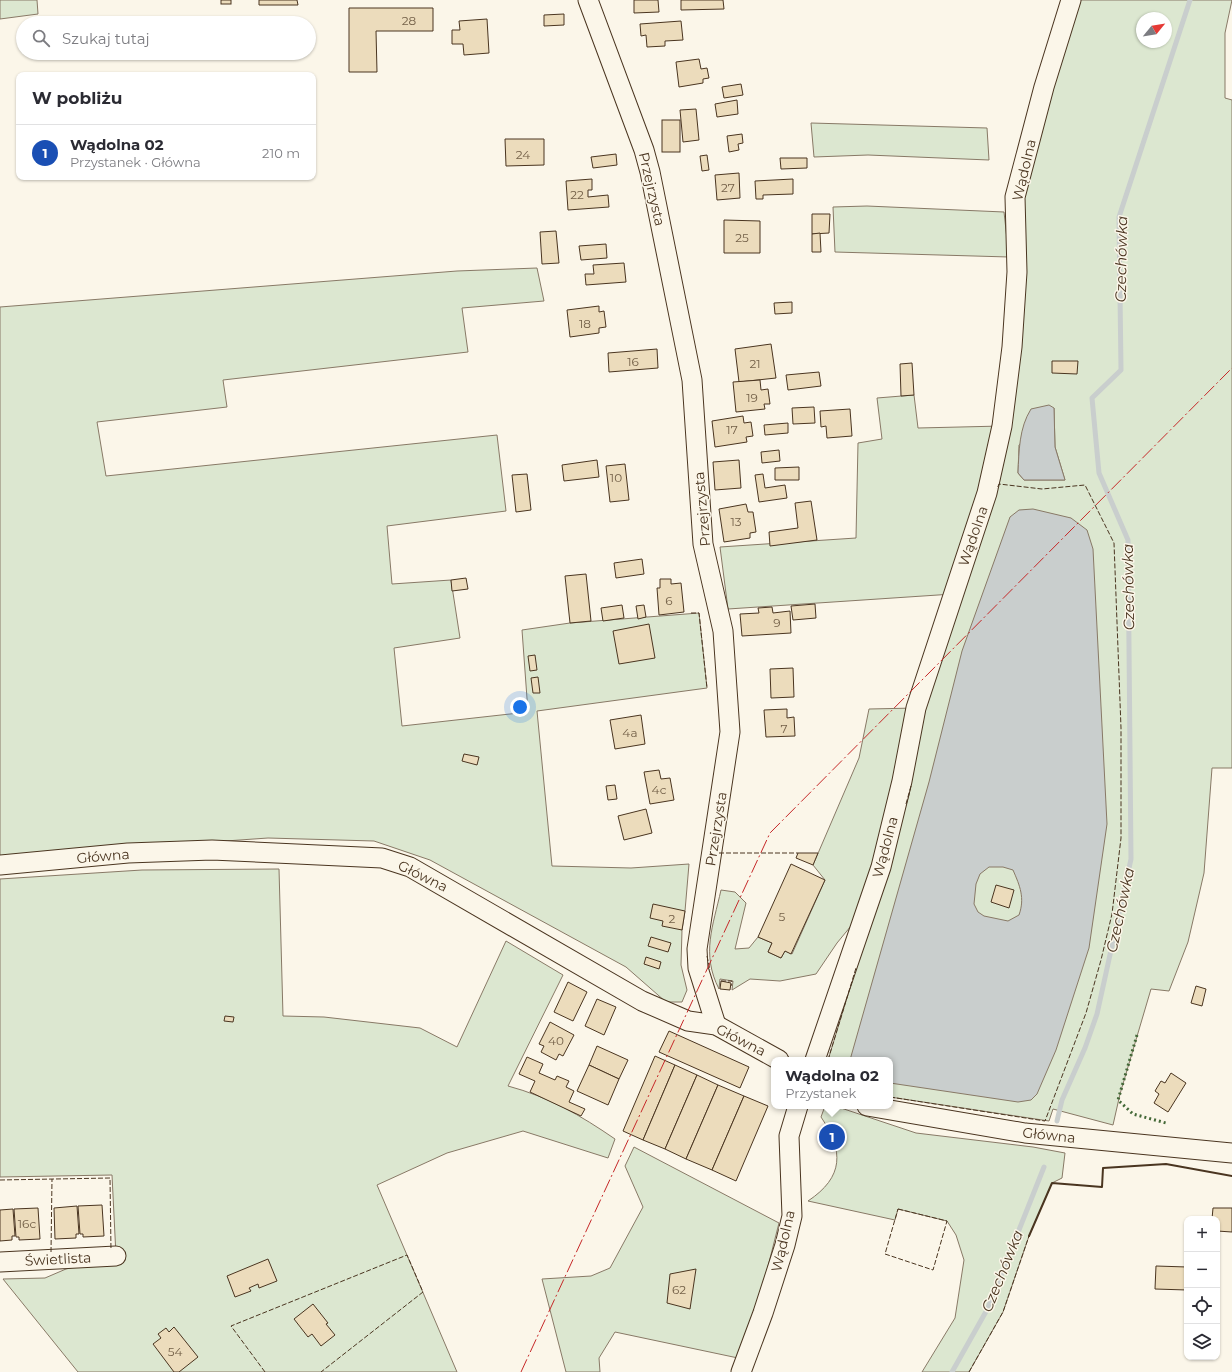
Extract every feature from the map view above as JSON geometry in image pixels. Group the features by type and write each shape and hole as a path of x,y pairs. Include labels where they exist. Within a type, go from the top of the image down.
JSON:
{"street":[{"name":"Przejrzysta","path":"588,0 644,150 650,172 692,380 703,544 723,631 730,732 698,949 698,968 716,1025"},
{"name":"Wądolna","path":"816,1057 881,867 902,781 916,708 987,493 1002,426 1012,347 1017,272 1015,197 1044,86 1071,0"},
{"name":"Główna","path":"0,865 128,853 212,850 382,858 410,867 642,1001 688,1021 716,1025 774,1057"},
{"name":"Wądolna","path":"741,1372 763,1313 785,1245 792,1216 789,1136 797,1109"},
{"name":"Główna","path":"885,1109 1025,1133 1232,1153"},
{"name":"Świetlista","path":"0,1262 116,1256"}],"green space":[{"path":"0,0 37,0 38,14 0,19"},
{"path":"1076,0 1232,0 1225,33 1225,98 1232,100 1232,768 1212,768 1204,873 1188,942 1169,991 1151,989 1120,1094 1113,1125 1053,1109 1049,1121 893,1097 893,1057 829,1057 909,795 926,698 999,484 1016,378 1022,190","holes":["1054,408 1055,447 1065,480 1024,480 1018,473 1019,445"]},
{"path":"811,123 987,128 989,160 868,155 814,157"},
{"path":"867,206 1004,212 1009,257 835,252 833,207"},
{"path":"537,268 544,301 462,308 468,352 223,380 227,407 97,422 106,476 497,435 506,511 387,526 392,584 451,580 460,638 394,648 402,726 528,712 522,630 570,623 699,613 707,688 537,711 552,866 631,868 689,864 682,930 681,965 687,990 682,1002 666,1002 626,967 430,860 374,841 268,838 0,857 0,307 457,271"},
{"path":"914,395 918,428 1002,426 953,594 728,609 720,547 856,538 858,443 882,439 877,398"},
{"path":"916,708 869,904 837,943 816,974 780,981 750,979 732,990 733,981 720,979 719,989 711,964 710,940 721,890 735,892 746,903 735,949 749,948 758,937 772,943 768,952 781,958 785,951 792,954 825,880 813,865 859,758 869,709"},
{"path":"279,869 283,1016 324,1017 420,1028 457,1047 506,941 563,975 508,1086 551,1101 589,1122 615,1139 608,1158 523,1131 447,1153 377,1185 457,1372 78,1372 3,1279 45,1278 66,1269 116,1256 112,1175 0,1177 0,879 142,870"},
{"path":"824,1109 844,1109 916,1133 1033,1147 1065,1153 1062,1178 1052,1183 1029,1236 1003,1312 969,1372 922,1372 955,1318 964,1260 956,1235 947,1221 898,1209 895,1220 808,1201 820,1192 828,1183 834,1173 837,1163 834,1141 829,1129 821,1117"},
{"path":"634,1147 779,1223 764,1282 738,1358 615,1332 599,1358 600,1372 566,1372 542,1279 591,1276 610,1268 643,1207 625,1166"}],"shaded area":[{"path":"1049,405 1054,408 1055,447 1065,480 1024,480 1018,473 1020,440 1024,424 1031,409"},
{"path":"1033,509 1071,518 1087,530 1093,549 1107,824 1089,948 1056,1050 1037,1094 1031,1100 1018,1102 893,1083 893,1057 851,1057 929,782 962,651 1010,517 1019,510","holes":["989,867 1003,867 1013,870 1020,887 1022,898 1019,915 1008,921 984,916 978,912 974,904 976,884 980,874"]}],"building":[{"path":"221,0 231,0 231,4 221,4"},
{"path":"259,0 297,0 298,5 259,5"},
{"path":"634,0 658,0 659,12 634,13"},
{"path":"681,0 723,0 724,9 681,10"},
{"path":"349,8 433,8 433,31 376,31 377,72 349,72"},
{"path":"564,14 564,25 544,26 544,15"},
{"path":"487,19 489,53 464,55 463,44 452,44 452,30 460,30 459,21"},
{"path":"681,21 683,40 665,41 665,46 647,47 646,35 641,36 640,24"},
{"path":"699,59 701,69 707,68 709,78 703,79 703,83 679,87 676,62"},
{"path":"741,84 743,95 724,98 722,87"},
{"path":"737,100 738,114 717,117 715,104"},
{"path":"696,109 699,140 683,142 680,110"},
{"path":"662,120 680,120 680,152 662,152"},
{"path":"742,134 743,143 738,144 739,150 729,152 727,136"},
{"path":"505,139 544,139 544,165 506,166"},
{"path":"616,154 617,165 593,168 591,157"},
{"path":"707,155 709,170 702,171 700,156"},
{"path":"780,158 807,158 807,168 781,169"},
{"path":"739,173 740,198 717,200 715,175"},
{"path":"592,179 592,190 588,190 588,197 608,195 609,207 568,210 566,181"},
{"path":"793,179 793,194 763,195 763,199 756,199 755,181"},
{"path":"812,214 830,214 829,233 812,234"},
{"path":"724,220 760,221 760,253 724,253"},
{"path":"556,231 559,263 542,264 540,232"},
{"path":"820,233 821,252 812,252 812,234"},
{"path":"606,244 607,258 581,260 579,246"},
{"path":"624,263 626,282 586,285 585,274 594,274 593,265"},
{"path":"792,302 792,313 775,314 774,303"},
{"path":"599,306 599,312 604,311 606,327 599,328 599,333 570,337 567,310"},
{"path":"771,344 776,378 739,382 735,349"},
{"path":"657,349 658,368 609,372 608,353"},
{"path":"1052,361 1078,361 1077,374 1052,373"},
{"path":"912,363 914,395 901,396 900,364"},
{"path":"819,372 821,386 788,390 786,375"},
{"path":"760,380 761,390 768,389 770,404 764,404 765,409 736,412 733,382"},
{"path":"814,407 815,423 793,424 792,408"},
{"path":"850,409 852,436 827,438 826,426 821,427 820,411"},
{"path":"743,416 744,423 751,422 753,436 746,437 747,442 715,447 712,421"},
{"path":"788,423 788,433 765,435 764,425"},
{"path":"779,450 780,461 762,463 761,452"},
{"path":"597,460 599,477 564,481 562,465"},
{"path":"739,460 741,488 715,490 713,462"},
{"path":"625,464 629,500 610,502 606,466"},
{"path":"799,467 799,480 775,480 775,468"},
{"path":"527,474 531,510 516,512 512,475"},
{"path":"763,474 765,488 785,485 787,498 759,502 755,475"},
{"path":"811,501 817,540 770,546 769,532 798,528 795,503"},
{"path":"746,504 748,512 753,512 756,532 750,533 750,538 724,542 719,509"},
{"path":"642,559 644,574 616,578 614,563"},
{"path":"586,574 591,621 570,623 565,576"},
{"path":"466,578 468,589 452,591 451,580"},
{"path":"660,579 671,579 671,584 681,583 684,612 659,615 657,588 660,588"},
{"path":"815,604 816,618 793,620 791,606"},
{"path":"622,605 624,618 603,621 601,608"},
{"path":"644,605 646,617 638,619 636,606"},
{"path":"772,607 773,613 790,611 791,633 742,636 740,614 759,613 758,608"},
{"path":"649,624 655,658 619,664 613,631"},
{"path":"535,655 537,670 530,671 528,656"},
{"path":"793,668 794,697 771,698 770,669"},
{"path":"538,677 540,693 533,693 531,678"},
{"path":"787,709 787,718 794,717 795,736 766,737 764,710"},
{"path":"641,715 645,744 615,749 610,720"},
{"path":"464,754 479,757 477,765 462,761"},
{"path":"659,770 661,779 670,778 674,800 650,804 644,772"},
{"path":"615,785 617,799 608,800 606,786"},
{"path":"646,809 652,833 624,840 618,816"},
{"path":"798,853 818,853 813,865 796,858"},
{"path":"791,864 825,880 791,954 785,951 781,958 768,952 772,943 758,937"},
{"path":"996,885 1014,890 1009,908 991,902"},
{"path":"653,904 685,911 682,930 662,926 663,921 650,918"},
{"path":"651,937 671,943 668,952 648,946"},
{"path":"646,957 661,962 659,969 644,964"},
{"path":"721,981 731,983 730,990 720,989"},
{"path":"568,982 587,992 573,1021 554,1012"},
{"path":"1196,986 1206,989 1202,1006 1191,1003"},
{"path":"597,999 616,1007 604,1035 585,1026"},
{"path":"225,1016 234,1017 233,1022 224,1021"},
{"path":"550,1022 574,1035 563,1056 559,1054 556,1060 541,1052 544,1046 539,1044"},
{"path":"669,1031 749,1067 740,1088 659,1052"},
{"path":"597,1046 628,1060 619,1079 589,1065"},
{"path":"655,1056 675,1065 643,1140 623,1131"},
{"path":"527,1057 543,1064 539,1073 555,1080 557,1076 569,1081 566,1087 574,1091 569,1102 585,1109 581,1116 530,1092 535,1081 519,1074"},
{"path":"589,1065 619,1079 608,1105 577,1091"},
{"path":"675,1065 697,1075 665,1149 643,1140"},
{"path":"1171,1073 1186,1083 1168,1112 1154,1103 1159,1094 1155,1091 1161,1081 1165,1083"},
{"path":"697,1075 718,1085 686,1159 665,1149"},
{"path":"718,1085 744,1096 712,1170 686,1159"},
{"path":"744,1096 768,1106 736,1181 712,1170"},
{"path":"102,1205 104,1236 83,1237 83,1234 80,1234 78,1206"},
{"path":"77,1206 79,1234 76,1234 76,1238 55,1239 54,1208"},
{"path":"38,1208 40,1239 19,1240 19,1237 16,1237 14,1209"},
{"path":"1213,1208 1232,1208 1232,1232 1220,1231 1220,1216 1212,1216"},
{"path":"13,1209 15,1236 12,1236 12,1240 0,1241 0,1210"},
{"path":"268,1259 277,1281 259,1288 258,1284 249,1288 251,1291 235,1297 227,1276"},
{"path":"1156,1266 1184,1267 1184,1290 1155,1289"},
{"path":"696,1269 690,1309 667,1303 670,1274"},
{"path":"313,1304 328,1323 326,1324 335,1335 321,1346 312,1334 308,1337 294,1319"},
{"path":"174,1327 198,1357 179,1372 174,1372 153,1344 161,1338 158,1334 166,1328 169,1332"}],"waterway":[{"name":"Czechówka","path":"1057,1121 1062,1100 1085,1048 1097,1014 1131,859 1128,540 1099,473 1092,398 1121,370 1119,217 1190,0"},
{"name":"Czechówka","path":"952,1372 988,1308 1044,1167"}],"hedge":[{"path":"1137,1035 1118,1100 1133,1114 1166,1123"}],"fence":[{"path":"893,1097 1045,1121 1086,1013 1112,914 1121,838 1121,728 1114,543 1085,485 1042,489 999,484 997,489"},
{"path":"691,613 699,613 707,688"},
{"path":"906,804 911,786"},
{"path":"719,853 798,853"},
{"path":"707,956 710,970"},
{"path":"829,1057 856,968"},
{"path":"721,981 732,981 731,986"},
{"path":"0,1180 110,1178 111,1250"},
{"path":"51,1252 52,1179"},
{"path":"898,1209 947,1221 933,1270 885,1254 898,1209"},
{"path":"969,1372 1003,1312 1029,1236"},
{"path":"265,1372 231,1326 407,1255 423,1292 321,1372"}],"wall":[{"path":"1029,1236 1052,1183 1102,1187 1103,1168 1166,1164 1232,1176"}],"power":[{"path":"521,1372 770,833 1232,368"}],"place":[{"name":"Wądolna 02","path":"832,1137"}]}
